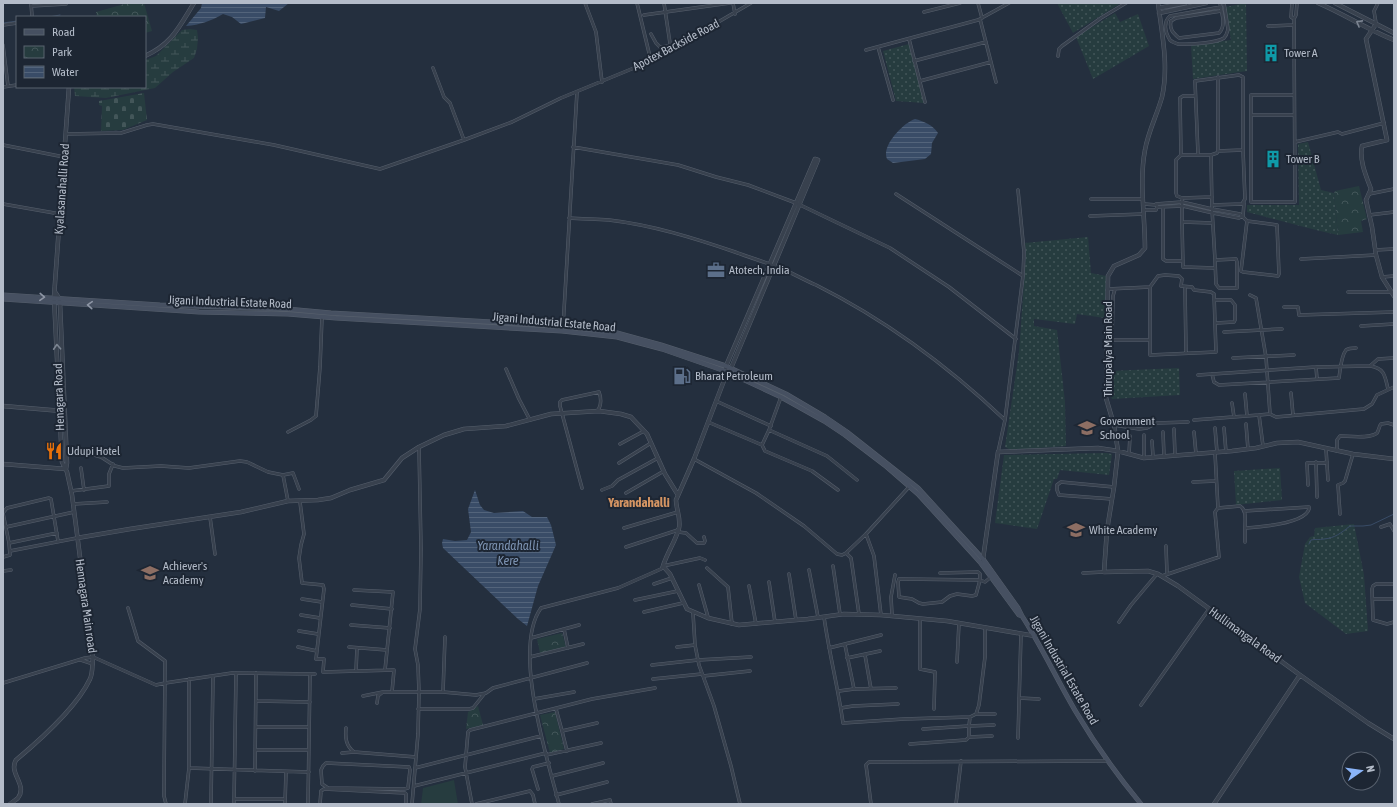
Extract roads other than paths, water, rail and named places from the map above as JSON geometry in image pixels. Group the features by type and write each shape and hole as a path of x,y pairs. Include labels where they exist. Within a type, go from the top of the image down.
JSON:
{"main road":[{"name":"Jigani Industrial Estate Road","path":"3,294 173,306 287,309 617,333 661,345 786,394 847,432 918,488 982,560 1018,608 1035,636 1076,713 1108,761 1141,804"},
{"name":"Jigani Industrial Estate Road","path":"3,299 60,304 199,312 288,314 322,317 562,328"},
{"name":"Jigani Industrial Estate Road","path":"728,370 824,420 887,467 918,494 982,560 991,577 1019,615 1022,616"}],"street":[{"path":"146,56 158,50 168,42 194,3"},
{"path":"585,3 596,32 602,82"},
{"path":"637,3 651,61"},
{"path":"664,3 671,50"},
{"path":"644,15 732,3 735,14"},
{"name":"Apotex Backside Road","path":"66,134 121,133 153,124 274,145 380,169 512,122 561,98 651,61 671,50 675,46 735,14 751,3"},
{"path":"924,12 960,3"},
{"path":"978,3 996,82"},
{"path":"866,50 981,18 1009,3"},
{"path":"1058,56 1059,49 1062,46 1100,18 1126,3"},
{"name":"Thirupalya Main Road","path":"1104,572 1107,530 1118,451 1114,426 1106,398 1108,276 1114,266 1139,255 1145,248 1143,176 1145,150 1165,80 1165,57 1158,3"},
{"path":"1158,8 1185,3"},
{"path":"1159,13 1206,3"},
{"path":"1221,11 1176,18 1172,21 1171,28 1174,34 1179,38 1217,34 1221,31 1223,27 1221,11 1220,5 1170,16 1165,24 1170,40 1179,44 1220,40 1225,37 1228,29 1224,3"},
{"path":"1292,3 1291,17 1294,19"},
{"path":"1294,95 1250,95 1251,202 1295,202 1294,19 1296,15 1297,3"},
{"path":"1318,3 1340,12 1371,30 1394,40"},
{"path":"1335,3 1394,33"},
{"path":"1378,3 1374,11 1376,24 1366,40 1387,140 1362,146 1361,151 1364,170 1371,189 1366,200 1376,255 1382,277 1393,294"},
{"path":"32,16 31,4 66,4"},
{"path":"3,25 16,23"},
{"path":"1268,26 1294,26"},
{"path":"651,34 660,47 670,46"},
{"path":"908,39 925,102"},
{"path":"914,61 986,42"},
{"path":"3,45 8,86"},
{"path":"878,47 893,100"},
{"path":"920,81 991,62"},
{"path":"433,68 444,97 450,103 464,140"},
{"path":"1198,154 1195,81 1239,75 1243,78 1245,199 1243,216"},
{"path":"1218,77 1218,151"},
{"path":"3,87 16,85"},
{"name":"Kyalasanahalli Road","path":"54,297 69,88"},
{"path":"562,328 577,92"},
{"path":"1181,155 1180,98 1183,96 1195,96"},
{"path":"1251,116 1294,115"},
{"path":"1295,142 1338,132 1342,134 1384,124"},
{"path":"3,145 64,157"},
{"path":"573,147 678,165 748,185 798,204 890,248 949,287 1016,339"},
{"path":"1212,198 1182,198 1177,196 1176,160 1181,155 1211,155 1217,153 1218,151 1243,150"},
{"path":"1211,155 1212,209 1216,284 1219,288 1237,288 1236,259 1215,260"},
{"path":"728,370 774,266 817,159"},
{"path":"982,560 998,452 1005,420 1023,276 1024,252 1018,190"},
{"path":"1370,194 1394,190"},
{"path":"896,194 1023,276"},
{"path":"1182,198 1183,267 1215,268"},
{"path":"1091,200 1144,199"},
{"path":"1212,205 1244,203"},
{"path":"3,204 60,214"},
{"path":"559,804 536,714 531,678 531,638 536,615 541,608 618,588 661,569 663,566 678,531 679,519 676,500 694,459 770,264 798,204"},
{"path":"1144,204 1183,204 1240,214 1247,221 1277,225 1278,276 1243,272 1241,270 1247,221"},
{"path":"1157,205 1163,207 1183,204 1213,213 1239,218 1243,216"},
{"path":"1090,216 1144,212 1156,210 1157,205"},
{"path":"1163,207 1163,259 1166,261 1183,260"},
{"path":"1369,215 1394,212"},
{"path":"569,218 608,220 655,229 703,240 770,264 827,291 864,311 904,336 973,390 1005,420"},
{"path":"1182,222 1213,223"},
{"path":"1375,250 1394,249"},
{"path":"1300,259 1376,255"},
{"path":"1158,276 1179,276 1182,279 1181,286 1192,287 1194,290 1211,292 1214,295 1216,352 1150,355 1150,287 1158,276"},
{"path":"1382,277 1394,276"},
{"path":"1107,289 1150,287"},
{"path":"1185,287 1186,353"},
{"path":"1112,340 1113,296 1115,294 1115,289"},
{"path":"55,292 59,298"},
{"path":"1348,292 1393,294"},
{"path":"1250,295 1256,298 1266,357 1270,414"},
{"name":"Henagara Road","path":"54,297 62,462 66,469"},
{"name":"Henagara Road","path":"59,298 65,412 66,469"},
{"path":"1214,300 1232,300 1235,304 1234,322 1216,323"},
{"path":"1284,307 1298,307 1299,315 1394,312"},
{"path":"288,432 316,416 322,317"},
{"path":"1361,326 1394,324"},
{"path":"1224,332 1282,329"},
{"path":"1107,340 1150,340"},
{"path":"1212,374 1214,382 1219,385 1340,378 1340,367 1346,351 1348,349 1356,348"},
{"path":"1233,358 1294,355"},
{"path":"1370,366 1378,359 1394,358"},
{"path":"1198,375 1316,367 1370,366 1377,367 1382,371 1388,390"},
{"path":"1316,367 1317,379"},
{"path":"506,369 530,420"},
{"path":"1194,420 1270,414 1276,417 1364,409 1372,404 1377,396 1394,387"},
{"path":"582,488 560,402 562,400 599,392 600,406 597,411"},
{"path":"1291,393 1293,415"},
{"path":"1245,394 1247,416"},
{"path":"762,445 781,397"},
{"path":"716,401 770,426"},
{"path":"1232,403 1234,417"},
{"path":"3,406 65,412"},
{"path":"10,551 58,541 248,511 288,501 300,502 331,498 350,490 384,480 402,458 419,447 444,435 464,429 506,426 551,414 597,411 621,414 631,417 644,431 678,495"},
{"path":"1259,415 1263,446"},
{"path":"708,422 762,445 765,451 812,471 838,490"},
{"path":"1114,426 1139,429 1147,428 1157,423 1188,422"},
{"path":"1338,451 1337,440 1340,436 1358,437 1374,434 1378,432 1381,424 1388,423 1394,425"},
{"path":"1246,424 1248,449"},
{"path":"1119,622 1131,605 1160,575 1218,557 1215,512 1218,508 1215,428"},
{"path":"1224,428 1226,452"},
{"path":"1174,429 1175,455"},
{"path":"769,430 827,456 857,480"},
{"path":"620,444 644,431"},
{"path":"1163,432 1164,456"},
{"path":"1194,432 1196,454"},
{"path":"1144,435 1144,458"},
{"path":"1129,454 1130,436"},
{"path":"1152,441 1153,458"},
{"path":"998,452 1098,448 1118,451 1144,458 1153,458 1226,452 1276,443 1298,442 1353,454 1394,459"},
{"path":"618,463 651,444"},
{"path":"412,804 415,780 419,692 418,665 415,649 420,609 422,549 419,447"},
{"path":"1326,449 1328,480"},
{"path":"66,451 84,452 101,457 124,468 161,466 189,468 240,461 247,462 268,472 283,475 293,473 299,490"},
{"path":"1340,514 1338,485 1343,483 1345,480 1353,454"},
{"path":"602,490 612,486 618,480 658,458"},
{"path":"694,459 756,493 804,526 837,554 842,555 866,534 909,487"},
{"path":"1308,485 1307,463 1316,462 1323,464 1327,462"},
{"path":"1316,462 1317,497"},
{"path":"3,464 66,469"},
{"path":"71,492 109,486 108,474 113,464"},
{"path":"81,468 84,490"},
{"name":"Hennagara Main road","path":"10,804 19,797 21,788 13,769 13,765 16,760 49,730 80,697 91,678 93,657 73,504 66,469"},
{"path":"626,493 664,471"},
{"path":"283,475 288,501"},
{"path":"1192,482 1216,481"},
{"path":"1112,499 1059,495 1057,485 1061,482 1114,486"},
{"path":"3,557 10,555 3,513 7,508 49,498 52,502 58,541"},
{"path":"73,504 107,502"},
{"path":"300,502 304,534 299,558 302,584 323,586 324,589 316,659 324,659 323,672 394,670 392,692"},
{"path":"1218,508 1240,506 1243,508 1245,542"},
{"path":"1244,511 1309,507 1308,512 1293,521 1245,528"},
{"path":"6,528 74,512"},
{"path":"624,528 678,512"},
{"path":"210,517 215,554"},
{"path":"1381,527 1390,524 1394,531"},
{"path":"626,547 678,531 686,533 697,543 704,543 704,537"},
{"path":"9,542 57,533"},
{"path":"866,534 874,556 881,615"},
{"path":"1166,546 1167,574"},
{"path":"846,553 851,558 859,614"},
{"path":"663,566 700,558 706,560"},
{"path":"663,566 667,569 687,609 708,618 732,624 756,624 840,614 892,615 959,623 1035,636"},
{"path":"833,566 840,614"},
{"path":"707,568 728,587 732,624"},
{"path":"3,571 11,570"},
{"path":"809,570 818,617"},
{"name":"Hullimangala Road","path":"1083,573 1148,571 1160,575 1209,608 1368,723 1394,739"},
{"path":"940,573 978,572 980,574 980,580 976,594 972,596 957,594 950,596 942,602 919,603 912,599 899,597 898,582 899,579 902,578 980,580 985,582 991,577"},
{"path":"789,574 796,620"},
{"path":"892,615 892,597 895,575"},
{"path":"654,584 672,578"},
{"path":"769,582 775,622"},
{"path":"1394,584 1374,585 1372,589 1373,620 1387,624 1394,622"},
{"path":"699,585 708,618"},
{"path":"749,586 756,624"},
{"path":"354,590 393,592 386,670"},
{"path":"635,600 678,591"},
{"path":"302,599 322,602"},
{"path":"1372,599 1394,599"},
{"path":"644,612 683,603"},
{"path":"352,605 392,609"},
{"path":"128,608 138,641 165,661 164,796 166,804"},
{"path":"1141,705 1209,608"},
{"path":"693,612 695,645 698,660 714,706 740,804"},
{"path":"301,615 320,618"},
{"path":"824,616 829,648 839,691 843,723 970,717 976,714 995,714"},
{"path":"920,618 920,669 935,672 934,709"},
{"path":"956,662 959,623"},
{"path":"351,625 390,628"},
{"path":"531,638 580,625"},
{"path":"976,714 979,705 985,657 985,627"},
{"path":"564,629 568,648"},
{"path":"299,631 318,634"},
{"path":"1018,738 1021,634"},
{"path":"829,648 882,636"},
{"path":"443,692 445,638"},
{"path":"530,657 582,644"},
{"path":"677,647 695,645"},
{"path":"845,645 854,689"},
{"path":"349,647 388,650"},
{"path":"298,648 316,651"},
{"path":"356,671 357,648"},
{"path":"847,658 880,651"},
{"path":"865,655 871,689"},
{"path":"3,683 93,657 156,686 189,679 236,673 315,674"},
{"path":"652,665 698,660 751,657"},
{"path":"80,660 93,664"},
{"path":"363,696 383,692 443,692 476,695 493,688 587,663"},
{"path":"653,679 750,671"},
{"path":"234,804 236,673"},
{"path":"255,770 256,673"},
{"path":"308,804 310,674"},
{"path":"1214,804 1300,675"},
{"path":"211,804 213,676"},
{"path":"185,804 188,768 189,679"},
{"path":"472,804 466,773 465,756 468,732 470,730 608,696 655,688"},
{"path":"839,691 854,689 896,688"},
{"path":"377,703 378,696 383,692"},
{"path":"418,709 469,709 473,708 486,692"},
{"path":"534,699 574,692"},
{"path":"1019,698 1039,699"},
{"path":"256,701 310,702"},
{"path":"841,708 898,704"},
{"path":"556,709 567,750"},
{"path":"969,737 970,717"},
{"path":"562,731 597,723"},
{"path":"923,729 994,725"},
{"path":"256,727 309,727"},
{"path":"346,728 345,737 348,745 354,752"},
{"path":"415,768 541,736"},
{"path":"910,744 966,740 969,737 992,736"},
{"path":"414,786 546,754 601,743"},
{"path":"255,750 309,750"},
{"path":"342,753 354,752 416,757"},
{"path":"956,804 962,761"},
{"path":"871,804 866,765 869,762 1108,761"},
{"path":"326,763 409,767 408,781 408,788 404,789 328,788 322,784 321,770 326,763"},
{"path":"538,789 532,769 548,763"},
{"path":"552,776 603,763"},
{"path":"188,768 308,772"},
{"path":"285,804 286,772"},
{"path":"409,774 415,773"},
{"path":"408,781 415,780"},
{"path":"556,795 607,782"},
{"path":"321,804 321,791 324,789 405,793 406,804"},
{"path":"476,804 530,791 533,795 535,804"},
{"path":"234,799 285,799"},
{"path":"592,804 610,800 611,804"}],"water":[{"path":"202,3 289,3 279,11 266,7 265,18 241,24 232,17 223,14 214,19 196,25 186,26 201,8"},
{"path":"915,119 931,126 938,133 932,143 931,154 925,159 893,163 887,159 886,154 890,142 899,130"},
{"name":"Yarandahalli Kere","path":"475,490 480,505 484,510 494,513 523,511 532,517 547,517 551,525 556,545 538,586 527,626 443,548 443,539 455,541 467,540 471,532 468,509"}],"waterway":[{"path":"54,16 60,15"},
{"path":"3,23 16,21"},
{"path":"1309,544 1311,540 1335,536 1350,526 1371,525 1394,514"}],"place":[{"name":"Tower A","path":"1271,53"},
{"name":"Tower B","path":"1273,159"},
{"name":"Atotech, India","path":"716,270"},
{"name":"Bharat Petroleum","path":"682,376"},
{"name":"Government School","path":"1087,428"},
{"name":"Udupi Hotel","path":"54,451"},
{"name":"White Academy","path":"1076,530"},
{"name":"Achiever's Academy","path":"150,573"}],"district":[{"name":"Yarandahalli","path":"639,502"}]}
